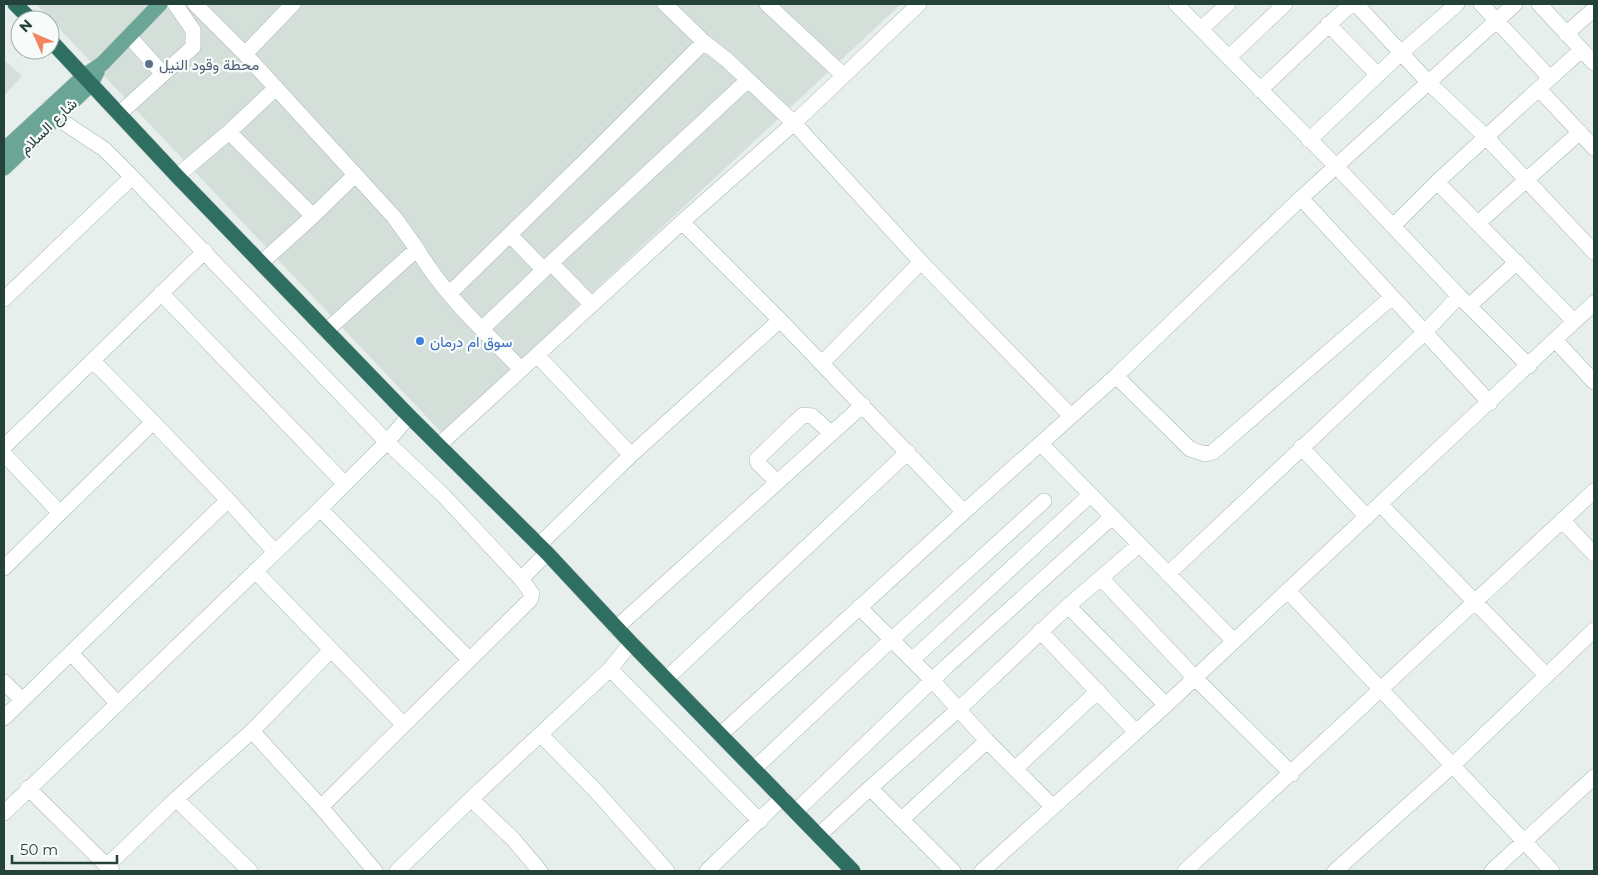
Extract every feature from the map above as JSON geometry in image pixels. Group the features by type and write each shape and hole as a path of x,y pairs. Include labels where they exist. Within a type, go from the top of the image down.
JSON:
{"highway":[{"path":"60,51 176,176 409,416 543,549 616,628 783,797 853,871"}],"main road":[{"name":"شارع السلام","path":"4,168 53,113 88,80 160,4"},
{"name":"شارع السلام","path":"4,150 53,113"}],"street":[{"path":"118,114 193,47 194,30 175,4"},
{"path":"195,4 245,54 394,217 434,275 521,370"},
{"path":"245,54 293,4"},
{"path":"665,4 794,123 921,262 1071,416"},
{"path":"767,4 843,75"},
{"path":"439,445 682,222 794,123 919,4"},
{"path":"1176,4 1529,366"},
{"path":"1201,29 1228,4"},
{"path":"1229,57 1286,4"},
{"path":"1260,90 1351,4"},
{"path":"1356,4 1428,82 1486,137 1594,252"},
{"path":"1310,140 1401,52 1457,4"},
{"path":"1481,4 1550,78"},
{"path":"720,735 1116,376 1301,198 1515,4"},
{"path":"1540,4 1594,63"},
{"path":"1566,34 1594,9"},
{"path":"1328,24 1378,75"},
{"path":"129,36 163,74"},
{"path":"450,293 704,42"},
{"path":"1393,226 1437,182 1581,50"},
{"path":"482,329 547,266 748,80"},
{"path":"176,176 229,132 276,88"},
{"path":"1538,89 1594,148"},
{"path":"53,113 104,150 132,177 387,442 444,496 531,592 532,597 321,806"},
{"path":"229,132 313,216"},
{"path":"1478,223 1580,132"},
{"path":"261,263 355,175"},
{"path":"4,298 132,177"},
{"path":"1437,182 1574,321"},
{"path":"1301,198 1490,403"},
{"path":"682,222 863,405 964,512"},
{"path":"510,235 592,305"},
{"path":"326,331 417,249"},
{"path":"4,448 205,252"},
{"path":"822,363 921,262"},
{"path":"1168,574 1425,332 1517,262"},
{"path":"161,294 345,484"},
{"path":"1116,376 1190,448 1205,454 1212,452 1392,297"},
{"path":"982,871 1166,705 1490,403 1594,303"},
{"path":"521,580 543,549 631,455 780,320"},
{"path":"1555,340 1594,382"},
{"path":"537,355 631,455"},
{"path":"93,361 228,500 275,552"},
{"path":"616,628 863,405"},
{"path":"777,482 758,463 757,459 803,415 812,416 832,433"},
{"path":"4,813 320,509 387,442 409,416"},
{"path":"4,568 153,422"},
{"path":"1041,444 1234,641"},
{"path":"1301,447 1367,518"},
{"path":"666,679 908,452"},
{"path":"4,454 60,513"},
{"path":"1185,871 1202,866 1292,774 1594,491"},
{"path":"912,660 1090,495"},
{"path":"4,718 228,500"},
{"path":"754,769 891,640 1044,501"},
{"path":"1380,505 1546,676"},
{"path":"320,509 469,659"},
{"path":"796,811 932,680 1112,517"},
{"path":"1562,520 1594,554"},
{"path":"819,835 959,709 1068,606 1139,545"},
{"path":"255,571 403,724"},
{"path":"1101,578 1195,678 1292,774"},
{"path":"1288,591 1552,871"},
{"path":"1068,606 1166,705"},
{"path":"859,607 932,680 987,741 1053,807"},
{"path":"1335,871 1452,766 1594,630"},
{"path":"1040,632 1136,732"},
{"path":"397,871 610,669 631,643"},
{"path":"28,788 109,869 176,799 252,731 330,650"},
{"path":"71,653 118,703"},
{"path":"610,669 760,821"},
{"path":"4,682 22,700"},
{"path":"1015,769 1098,691"},
{"path":"252,731 321,806 375,871"},
{"path":"541,735 584,778 667,871"},
{"path":"902,819 987,741"},
{"path":"1492,871 1594,777"},
{"path":"870,788 953,871"},
{"path":"707,871 783,797"},
{"path":"176,799 250,871"},
{"path":"471,799 513,839 540,871"}],"shaded area":[{"path":"36,4 901,4 442,433 60,29 60,10 42,10"},
{"path":"4,60 22,76 4,96"}],"place":[{"name":"محطة وقود النيل","path":"149,64"},
{"name":"سوق ام درمان","path":"420,341"}]}
